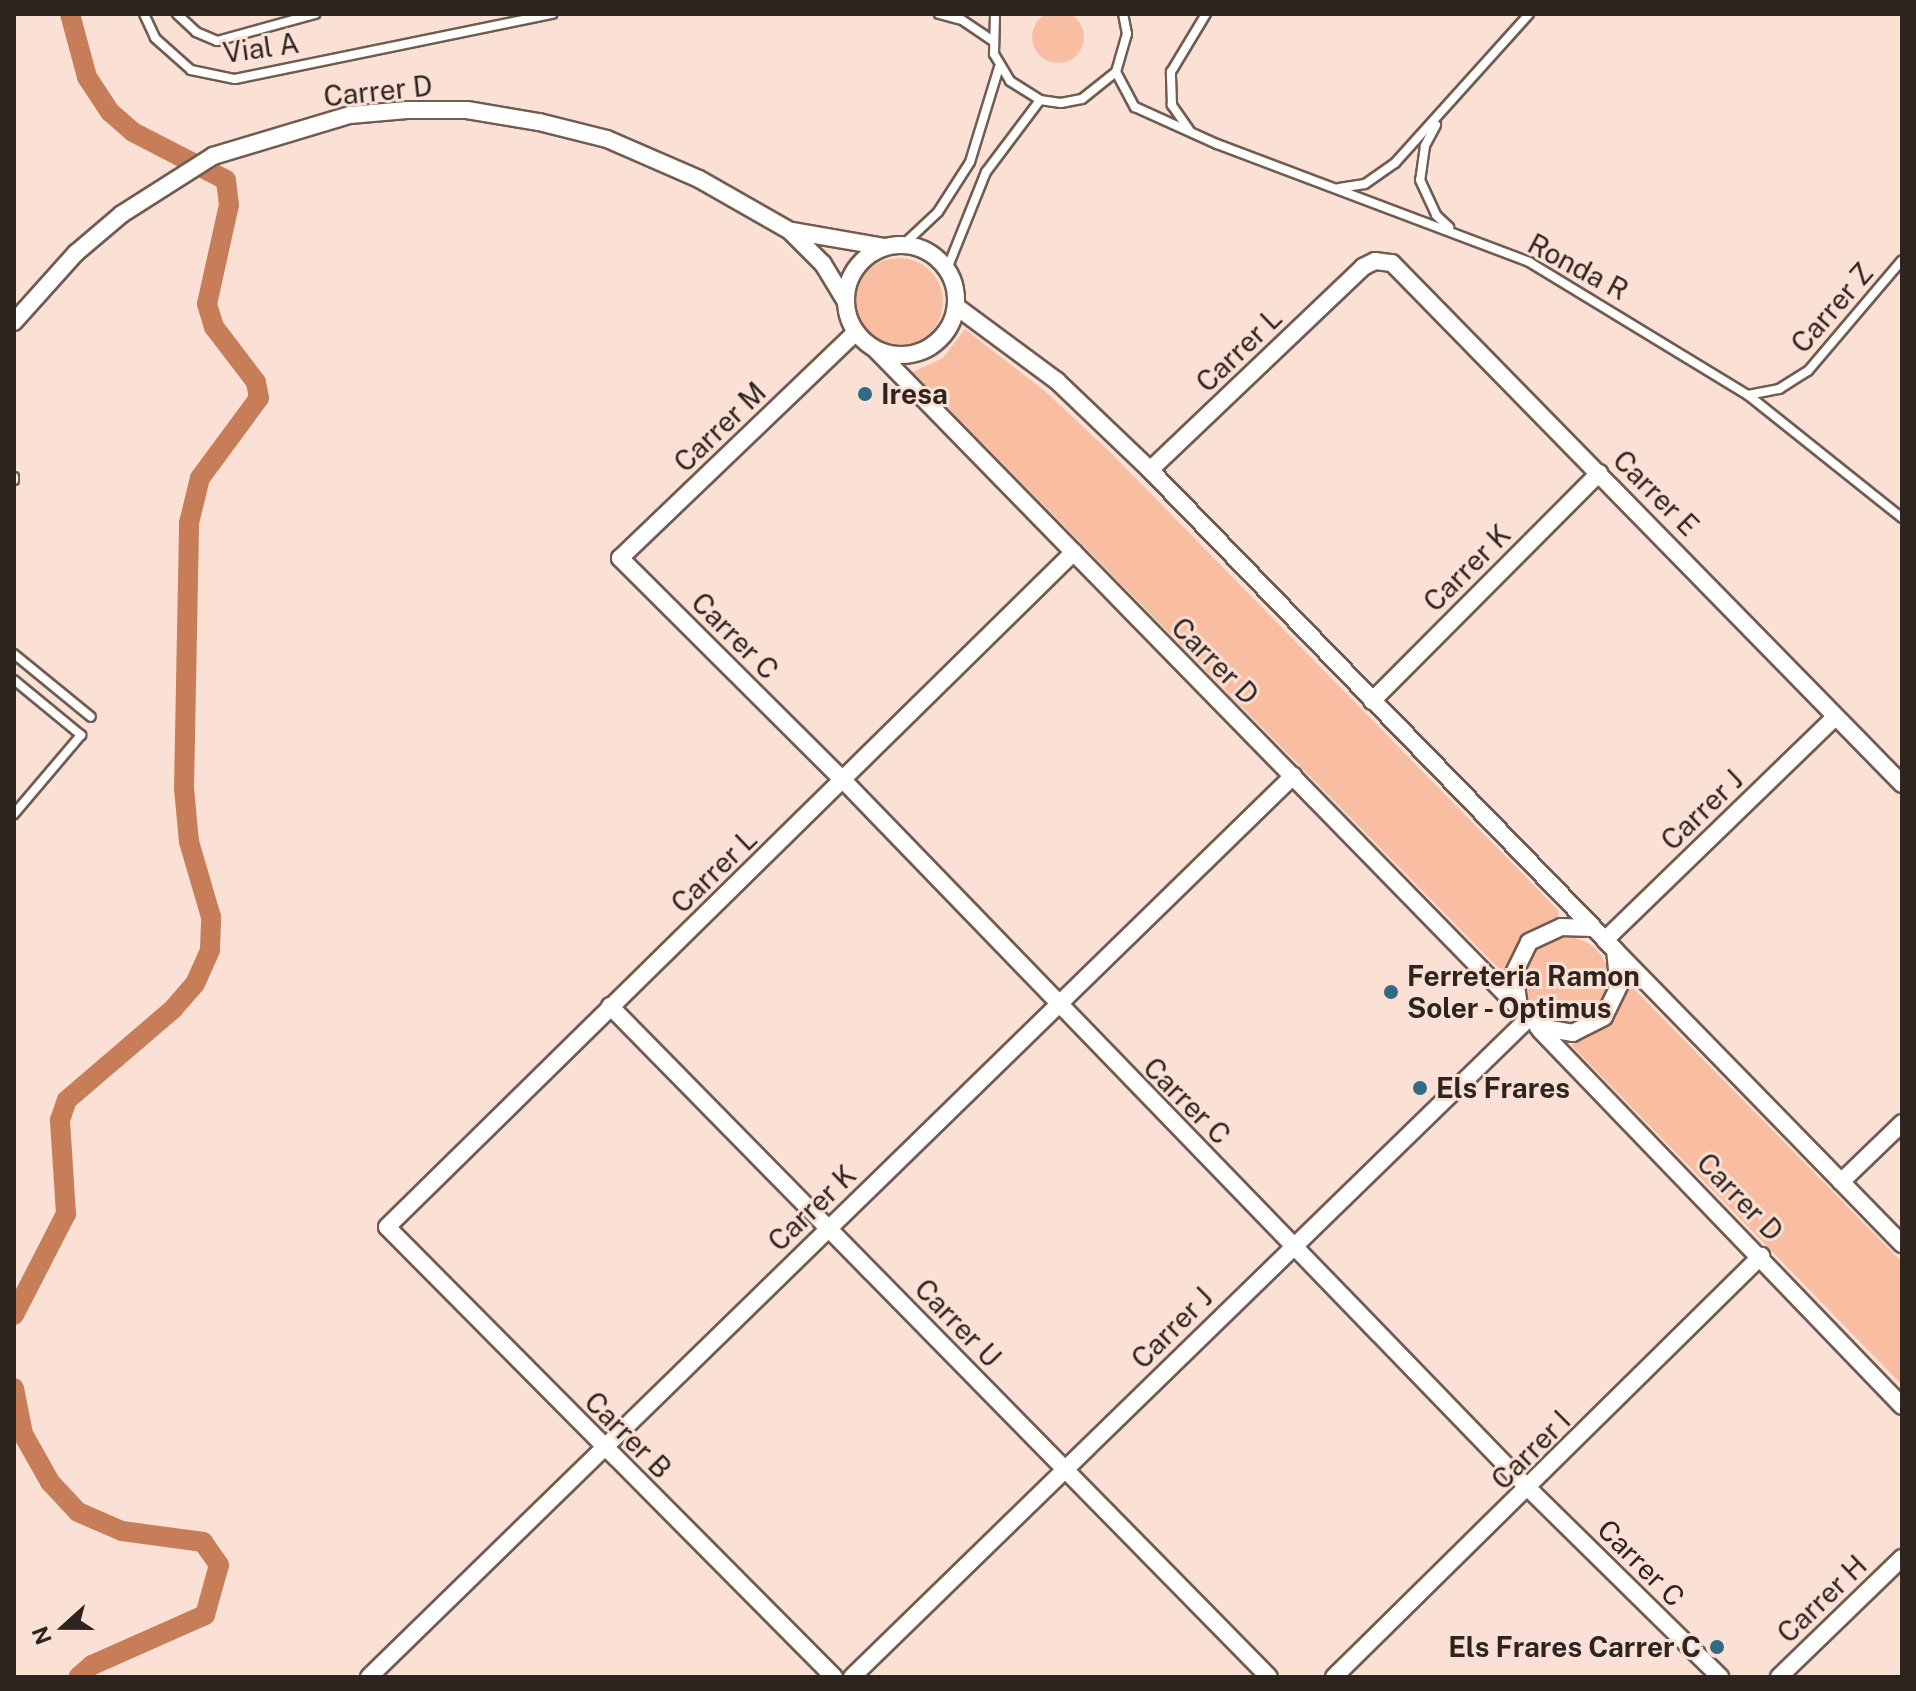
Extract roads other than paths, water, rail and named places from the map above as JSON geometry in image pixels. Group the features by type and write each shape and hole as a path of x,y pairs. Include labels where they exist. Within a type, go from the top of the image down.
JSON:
{"street":[{"name":"Carrer D","path":"14,322 76,253 122,214 213,156 350,115 467,110 607,139 699,179 790,231 823,264 846,302"},
{"name":"Carrer D","path":"790,231 885,247"},
{"path":"903,245 920,248 947,269 957,307 947,332 927,350 910,355 875,349 856,332 846,302 856,268 885,247 903,245"},
{"name":"Carrer E","path":"1363,267 1375,261 1403,269 1902,784"},
{"name":"Carrer L","path":"1150,470 1363,267"},
{"path":"957,307 1057,381 1150,470 1902,1244"},
{"name":"Carrer M","path":"620,558 856,332"},
{"name":"Carrer D","path":"875,349 1529,1017 1902,1406"},
{"name":"Carrer K","path":"1372,701 1599,473"},
{"name":"Carrer L","path":"387,1227 610,1006 845,782 1074,552"},
{"name":"Carrer C","path":"620,558 845,782 1056,1006 1529,1489 1720,1677"},
{"name":"Carrer J","path":"1604,939 1835,717"},
{"name":"Carrer K","path":"369,1677 1293,776"},
{"path":"1561,927 1604,939 1619,986 1604,1017 1573,1033 1529,1017 1514,973 1529,942 1561,927"},
{"name":"Carrer U","path":"610,1006 1269,1677"},
{"name":"Carrer J","path":"852,1677 1529,1017"},
{"path":"1841,1182 1902,1123"},
{"name":"Carrer B","path":"387,1227 834,1677"},
{"name":"Carrer I","path":"1334,1677 1529,1489 1761,1256"},
{"name":"Carrer H","path":"1779,1677 1902,1558"}],"lane":[{"name":"Vial A","path":"144,14 155,38 191,70 235,79 552,14"},
{"path":"177,14 196,32 217,41 315,14"},
{"path":"939,14 962,20 992,40"},
{"path":"995,14 992,40 999,67 1023,93 1040,100 1082,99 1116,72 1124,54 1124,14"},
{"path":"1190,132 1172,105 1171,72 1206,14"},
{"path":"1332,188 1369,182 1440,118 1529,14"},
{"path":"903,245 938,212 970,162 999,67"},
{"name":"Ronda R","path":"1116,72 1135,107 1332,188 1453,230 1529,262 1748,395 1902,518"},
{"path":"947,269 986,172 1040,100"},
{"path":"1440,118 1425,146 1420,180 1436,215 1453,230"},
{"name":"Carrer Z","path":"1748,395 1779,389 1808,371 1902,260"},
{"path":"14,654 91,717"},
{"path":"14,680 81,735 14,814"}],"waterway":[{"path":"14,1315 66,1214 60,1120 67,1100 173,1009 195,984 210,950 211,917 189,842 184,788 189,523 200,478 259,398 256,382 214,327 207,304 229,205 226,180 133,132 110,112 87,77 70,14"},
{"path":"14,1388 23,1434 50,1482 78,1512 122,1531 203,1542 219,1565 205,1615 92,1665 78,1677"}],"place":[{"name":"Iresa","path":"865,394"},
{"name":"Ferreteria Ramon Soler - Optimus","path":"1391,992"},
{"name":"Els Frares","path":"1420,1088"},
{"name":"Els Frares Carrer C","path":"1717,1647"}]}
